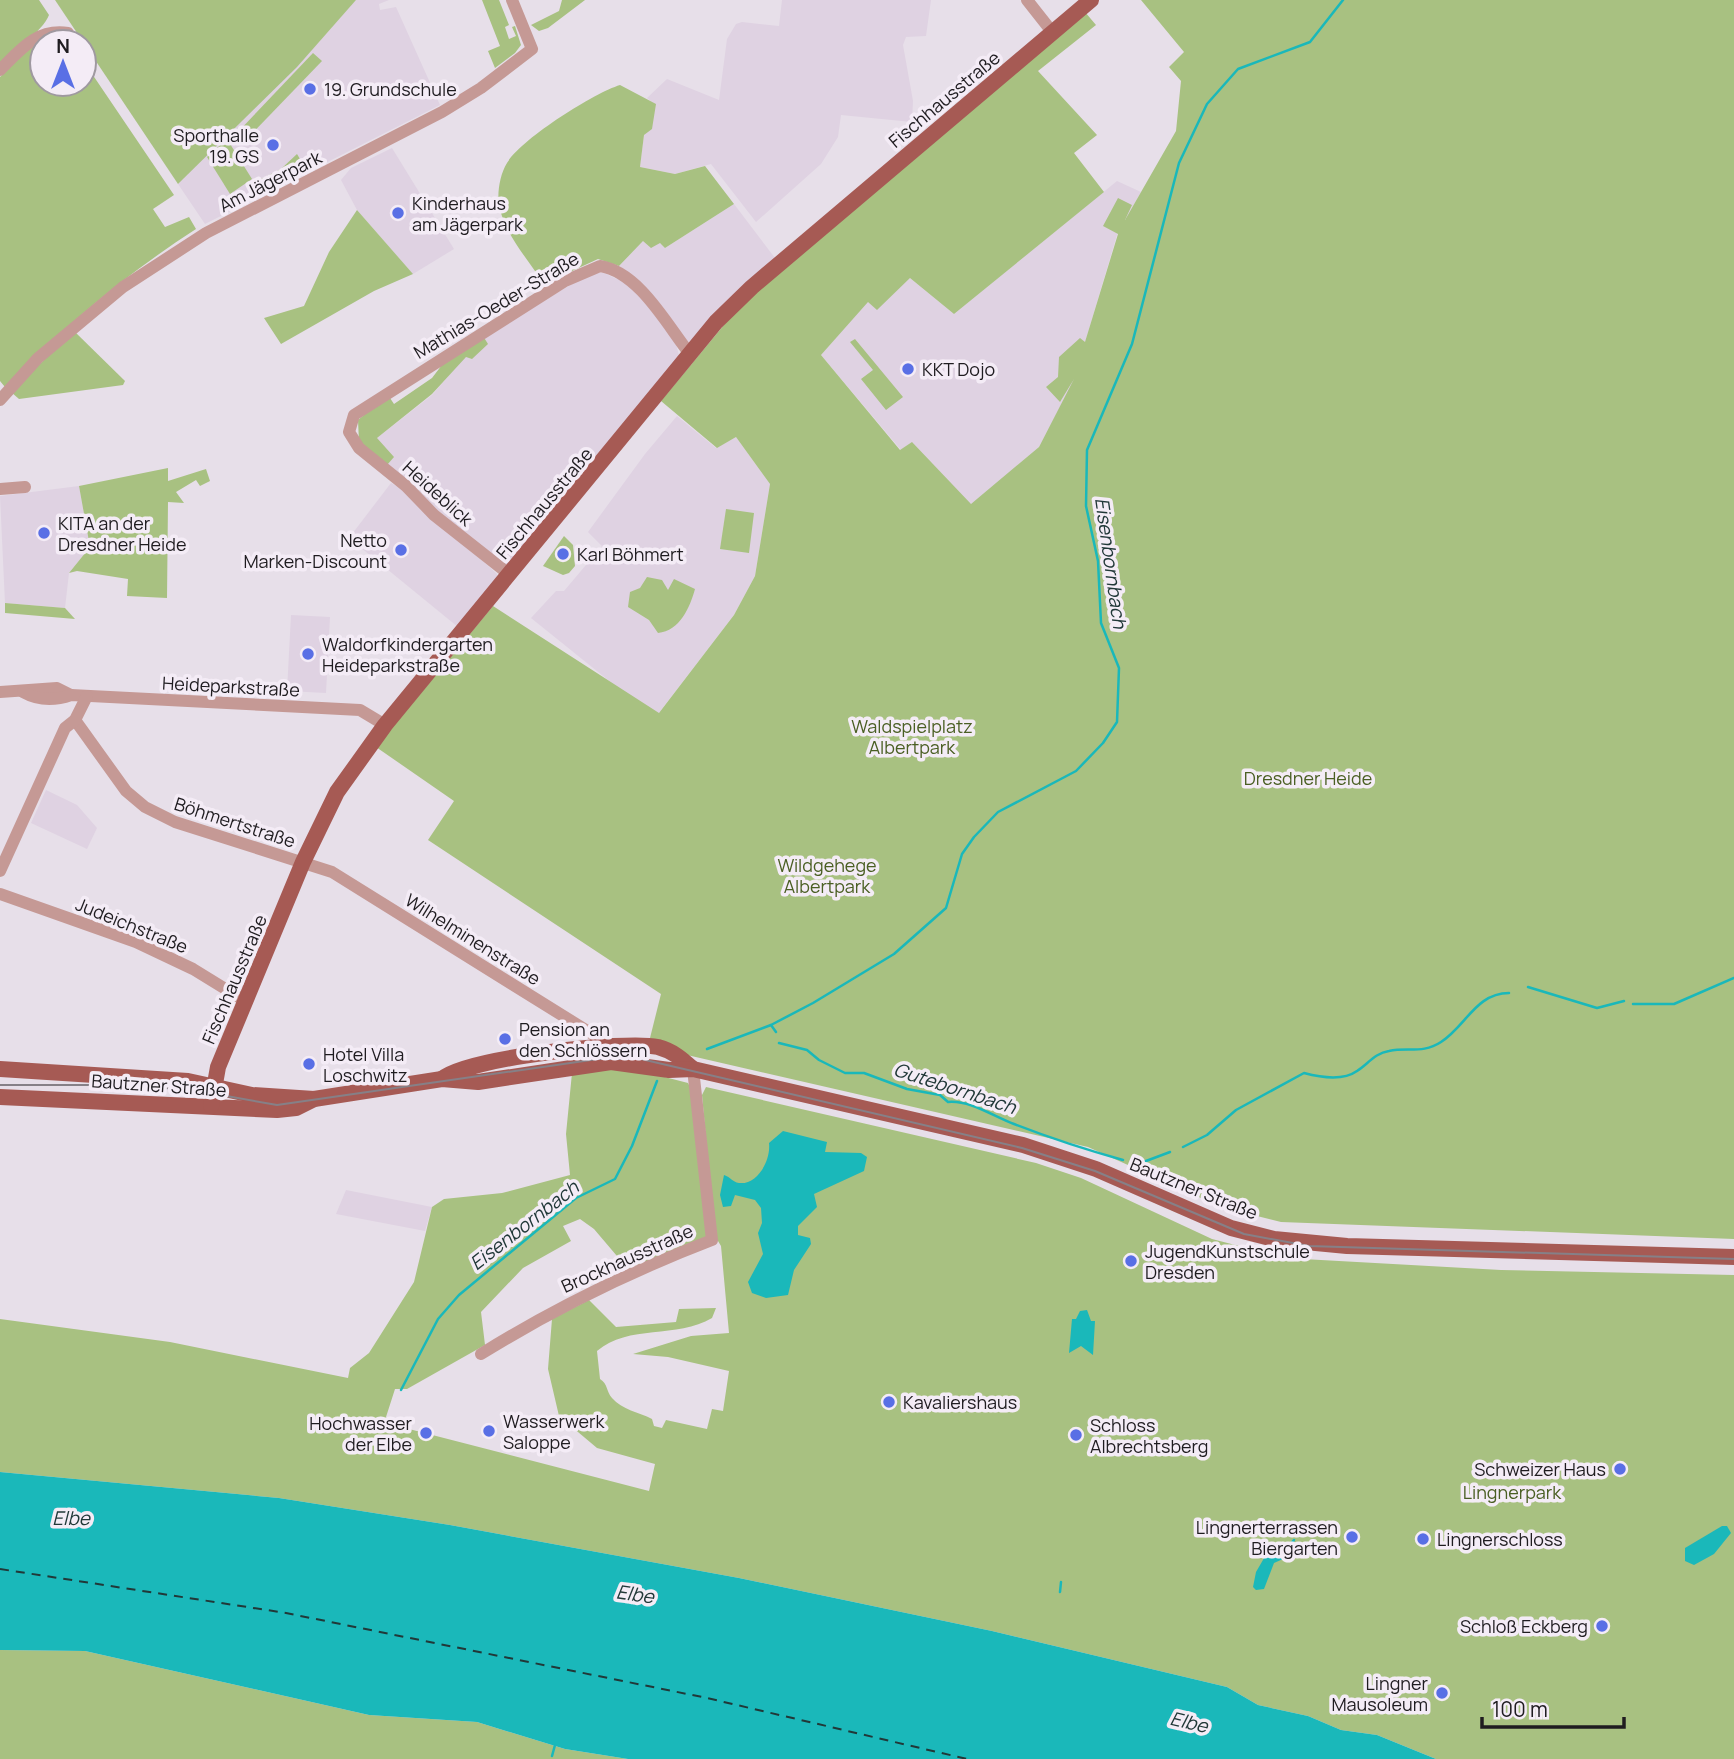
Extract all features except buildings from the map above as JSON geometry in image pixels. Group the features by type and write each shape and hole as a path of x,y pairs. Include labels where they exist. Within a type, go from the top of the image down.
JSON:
{"main road":[{"name":"Fischhausstraße","path":"211,1106 218,1068 303,862 337,792 385,725 690,354 752,287 1091,0"},
{"name":"Bautzner Straße","path":"443,1079 466,1067 603,1046 658,1048 678,1055 693,1069"},
{"name":"Bautzner Straße","path":"0,1069 215,1085 253,1095 314,1099 443,1079 478,1082 611,1062 669,1070 693,1069 1034,1149 1105,1173 1217,1223 1274,1239 1327,1245 1734,1257"},
{"name":"Bautzner Straße","path":"0,1097 277,1110 296,1108 314,1099"}],"street":[{"name":"Am Jägerpark","path":"0,400 68,330 132,281 206,233 442,112 481,88 532,49 512,0"},
{"path":"1027,0 1053,33"},
{"path":"0,70 28,43"},
{"name":"Mathias-Oeder-Straße","path":"349,432 360,409 591,267 609,267 632,284 690,354"},
{"name":"Heideblick","path":"349,432 359,448 406,486 433,515 510,575"},
{"path":"0,489 25,487"},
{"name":"Heideparkstraße","path":"0,692 57,688 71,695 360,710 385,725"},
{"path":"0,871 65,728 75,720 87,696"},
{"name":"Böhmertstraße","path":"75,720 126,791 145,807 175,822 303,862"},
{"name":"Wilhelminenstraße","path":"303,862 332,872 597,1037 611,1062"},
{"name":"Judeichstraße","path":"0,894 136,942 192,969 245,1001"},
{"name":"Brockhausstraße","path":"481,1354 563,1306 635,1270 712,1240 693,1069"}],"shaded area":[{"name":"19. Grundschule","path":"356,0 389,0 379,4 380,10 396,7 440,105 205,224 178,184"},
{"path":"782,0 931,0 926,36 906,37 903,45 913,101 912,122 841,115 838,137 821,164 756,222 711,164 675,174 640,167 644,135 655,105 647,98 667,79 719,100 727,39 736,24 742,22 779,26"},
{"name":"Kinderhaus am Jägerpark","path":"392,148 454,249 413,274 357,210 341,180 351,168"},
{"path":"1117,181 1141,192 1117,235 1073,383 1039,447 971,505 912,443 901,450 821,355 868,301 877,309 910,278 954,314"},
{"path":"734,204 775,258 689,346 676,344 680,359 509,564 503,564 437,513 387,465 377,438 432,395 483,336 591,273 604,273 617,279 624,273 619,266 643,241 660,243 665,248"},
{"path":"677,416 716,448 736,437 770,484 755,576 734,615 658,714 618,688 531,618 556,591 564,591 602,546 588,532 645,454"},
{"path":"391,483 406,491 497,574 498,579 458,627 349,538"},
{"name":"KITA an der Dresdner Heide","path":"79,486 90,547 69,573 65,608 5,603 0,496"},
{"name":"Waldorfkindergarten Heideparkstraße","path":"291,615 330,617 326,693 287,691"},
{"path":"46,790 77,805 97,828 87,849 31,823"},
{"path":"346,1190 432,1207 425,1231 336,1214"}],"green space":[{"path":"0,0 39,0 49,15 46,21 40,28 28,28 28,39 0,64"},
{"path":"55,0 356,0 297,67 178,184 98,64 98,28 74,28"},
{"path":"482,0 499,0 509,25 505,27 509,39 516,36 512,27 515,26 521,45 495,68 488,51 500,46"},
{"path":"562,0 585,0 548,28 539,31 531,25 559,11"},
{"name":"Dresdner Heide","path":"1141,0 1734,0 1734,1239 1281,1222 1221,1207 1088,1147 648,1046 661,994 428,840 454,801 376,747 493,606 659,713 734,615 755,576 770,484 736,437 717,448 661,401 738,308 1085,12 1096,25 1038,71 1097,135 1074,153 1104,192 954,314 910,278 877,310 868,302 821,355 900,450 912,442 971,504 1039,447 1074,379 1060,402 1046,387 1058,377 1059,357 1080,338 1085,342 1118,234 1103,226 1118,198 1132,205 1125,220 1176,131 1181,81 1169,67 1184,52"},
{"path":"28,48 28,98 98,98 98,83 174,195 153,209 165,227 189,217 196,229 96,302 5,387 0,381 0,77"},
{"path":"313,53 322,61 244,142 236,134"},
{"path":"620,85 656,104 652,129 644,135 640,167 675,174 705,166 734,204 665,248 660,243 651,248 643,241 619,266 598,259 544,284 506,226 498,195 503,173 515,153 542,130 577,107"},
{"path":"227,139 252,179 230,194 207,157"},
{"path":"297,154 306,169 266,192 254,190 257,181 281,169"},
{"path":"357,210 413,274 374,291 281,344 264,318 304,306 329,252"},
{"path":"74,331 125,381 123,385 19,399 11,392"},
{"path":"483,336 488,344 472,359 466,357 432,394 377,438 394,457 387,465 359,442 358,420 388,395 394,404 432,378 445,361"},
{"path":"855,339 903,397 886,410 861,379 873,370 850,342"},
{"path":"168,468 168,481 206,469 210,481 200,486 196,480 176,492 184,503 168,502 167,598 127,596 128,579 77,571 69,573 90,547 79,486"},
{"path":"726,509 754,513 749,553 720,549"},
{"path":"564,536 573,545 575,566 563,575 543,566"},
{"path":"647,577 662,580 668,590 674,579 695,589 683,617 666,631 658,633 649,620 628,607 630,592 640,588"},
{"path":"5,603 65,608 75,619 5,613"},
{"name":"Lingnerpark","path":"607,1068 649,1073 688,1083 693,1093 708,1236 628,1269 594,1229 580,1219 563,1226 571,1241 523,1268 481,1312 485,1345 407,1389 395,1389 386,1417 406,1421 409,1429 649,1491 655,1464 597,1448 559,1416 548,1369 552,1319 589,1300 616,1327 676,1322 679,1309 716,1308 712,1318 698,1324 623,1337 597,1351 600,1379 612,1398 626,1408 652,1419 654,1426 662,1428 666,1420 707,1429 712,1409 723,1411 729,1371 668,1357 633,1354 691,1336 729,1333 721,1246 715,1236 702,1095 706,1087 1036,1163 1081,1178 1212,1239 1285,1258 1501,1270 1734,1275 1734,1759 1436,1759 1377,1735 1341,1730 1308,1716 1258,1705 1227,1687 992,1631 739,1578 450,1525 279,1498 0,1472 0,1319 170,1342 348,1378 350,1368 369,1353 414,1282 432,1207 444,1199 502,1193 570,1175 566,1134 572,1073"},
{"path":"0,1650 85,1651 369,1715 477,1722 565,1749 628,1759 0,1759"}],"water":[{"path":"783,1131 827,1142 825,1152 861,1153 867,1157 864,1171 814,1194 817,1207 798,1226 798,1235 810,1238 811,1244 794,1270 788,1295 766,1298 752,1293 748,1282 763,1254 758,1233 762,1223 761,1208 755,1200 735,1195 731,1206 723,1207 720,1195 724,1175 739,1183 746,1183 757,1176 768,1157 769,1143"},
{"path":"1087,1310 1091,1321 1095,1321 1093,1355 1081,1346 1069,1353 1072,1319 1076,1319 1080,1311"},
{"name":"Elbe","path":"0,1472 279,1498 450,1525 739,1578 992,1631 1227,1687 1258,1705 1308,1716 1341,1730 1377,1735 1436,1759 628,1759 565,1749 477,1722 369,1715 85,1651 0,1650"},
{"path":"1722,1526 1727,1526 1731,1533 1714,1554 1694,1565 1685,1561 1685,1548"},
{"path":"1278,1552 1283,1559 1274,1563 1264,1589 1256,1590 1253,1587 1256,1572 1267,1553"}],"waterway":[{"name":"Eisenbornbach","path":"707,1049 771,1025 894,954 946,908 962,854 998,812 1076,771 1103,743 1117,722 1119,668 1101,623 1098,561 1086,506 1087,450 1132,344 1179,163 1207,104 1238,69 1310,42 1343,0"},
{"name":"Gutebornbach","path":"1633,1004 1674,1004 1734,978"},
{"name":"Gutebornbach","path":"1528,987 1597,1008 1624,1001"},
{"name":"Gutebornbach","path":"1183,1147 1207,1135 1236,1110 1304,1073 1324,1077 1345,1076 1384,1052 1434,1046 1450,1035 1488,998 1509,993"},
{"name":"Gutebornbach","path":"771,1025 776,1032"},
{"name":"Gutebornbach","path":"779,1043 807,1050 819,1060 845,1073 864,1073 907,1089 940,1095 948,1102 974,1106 1041,1134 1123,1160"},
{"name":"Eisenbornbach","path":"401,1390 438,1319 459,1295 576,1198 615,1179 632,1146 657,1081"},
{"name":"Gutebornbach","path":"1138,1164 1170,1152"},
{"path":"1288,1547 1294,1540"},
{"path":"1060,1592 1061,1582"},
{"path":"552,1756 555,1745"}],"ferry route":[{"path":"0,1569 286,1613 707,1698 967,1759"}],"tram line":[{"path":"0,1085 187,1089 277,1105 598,1059 641,1059 1022,1148 1095,1171 1244,1234 1309,1246 1734,1259"}],"place":[{"name":"19. Grundschule","path":"310,89"},
{"name":"Sporthalle 19. GS","path":"273,145"},
{"name":"Kinderhaus am Jägerpark","path":"398,213"},
{"name":"KKT Dojo","path":"908,369"},
{"name":"KITA an der Dresdner Heide","path":"44,533"},
{"name":"Netto Marken-Discount","path":"401,550"},
{"name":"Karl Böhmert","path":"563,554"},
{"name":"Waldorfkindergarten Heideparkstraße","path":"308,654"},
{"name":"Pension an den Schlössern","path":"505,1039"},
{"name":"Hotel Villa Loschwitz","path":"309,1064"},
{"name":"JugendKunstschule Dresden","path":"1131,1261"},
{"name":"Kavaliershaus","path":"889,1402"},
{"name":"Wasserwerk Saloppe","path":"489,1431"},
{"name":"Hochwasser der Elbe","path":"426,1433"},
{"name":"Schloss Albrechtsberg","path":"1076,1435"},
{"name":"Schweizer Haus","path":"1620,1469"},
{"name":"Lingnerterrassen Biergarten","path":"1352,1537"},
{"name":"Lingnerschloss","path":"1423,1539"},
{"name":"Schloß Eckberg","path":"1602,1626"},
{"name":"Lingner Mausoleum","path":"1442,1693"}],"park label":[{"name":"Waldspielplatz Albertpark","path":"912,736"},
{"name":"Wildgehege Albertpark","path":"827,875"}]}
